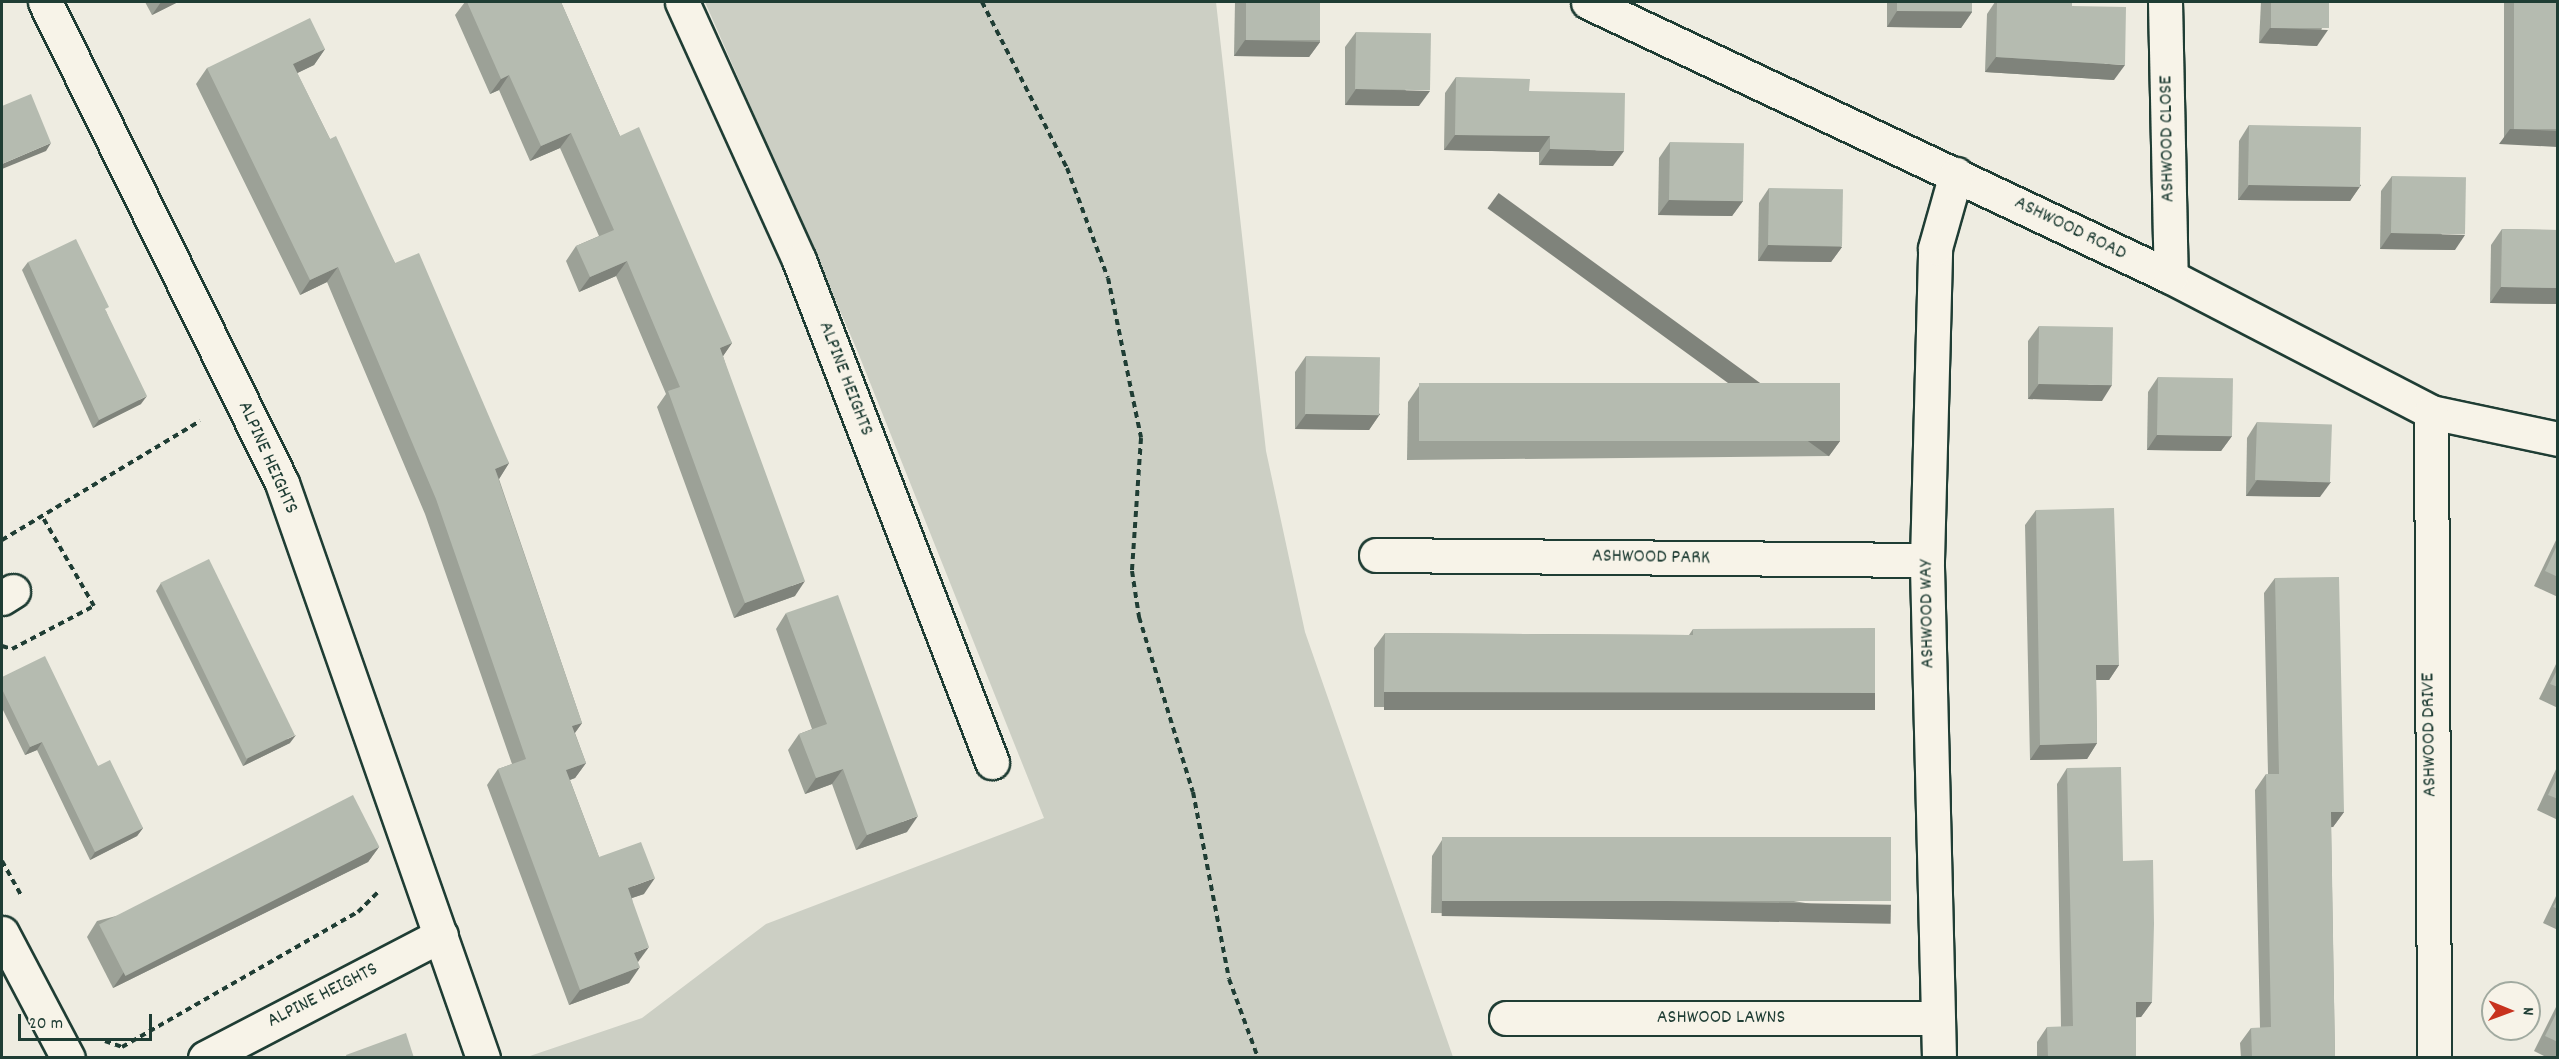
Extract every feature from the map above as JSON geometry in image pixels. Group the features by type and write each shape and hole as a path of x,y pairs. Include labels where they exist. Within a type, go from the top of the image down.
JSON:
{"street":[{"name":"ALPINE HEIGHTS","path":"45,2 282,483 483,1058"},
{"name":"ALPINE HEIGHTS","path":"682,2 799,260 992,762"},
{"name":"ASHWOOD ROAD","path":"1588,2 2171,277 2431,412 2558,439"},
{"name":"ASHWOOD CLOSE","path":"2165,2 2171,277"},
{"name":"ASHWOOD WAY","path":"1939,1058 1936,1018 1927,560 1935,248 1956,174"},
{"name":"ASHWOOD DRIVE","path":"2431,412 2434,1058"},
{"name":"ASHWOOD PARK","path":"1376,555 1927,560"},
{"path":"2,933 68,1058"},
{"name":"ALPINE HEIGHTS","path":"205,1058 441,935"},
{"name":"ASHWOOD LAWNS","path":"1506,1018 1936,1018"}],"path":[{"path":"982,2 1067,168 1108,278 1141,438 1132,571 1139,617 1192,792 1229,979 1258,1058"},
{"path":"2,540 200,421"},
{"path":"2,646 12,649 94,606 42,516"},
{"path":"2,861 24,901"},
{"path":"97,1030 103,1040 122,1047 358,912 380,890"}],"shaded area":[{"path":"705,2 1216,2 1266,451 1305,632 1453,1057 527,1057 642,1018 766,924 1044,818 857,350"}],"building":[{"path":"467,2 561,2 620,136 639,127 732,343 720,348 805,581 745,603 668,391 680,387 627,261 590,277 576,246 614,230 571,133 541,146 509,75 501,79"},
{"path":"1246,2 1320,2 1320,40 1246,40"},
{"path":"1897,2 1972,2 1972,11 1897,11"},
{"path":"1997,2 2072,2 2072,6 2126,7 2125,65 1996,57"},
{"path":"2271,2 2329,2 2329,28 2271,28"},
{"path":"2514,2 2558,2 2558,129 2514,129"},
{"path":"310,18 325,49 293,64 330,139 336,136 395,263 419,253 509,463 495,469 582,723 572,726 586,763 566,770 599,857 641,842 655,878 628,888 649,947 634,953 640,967 580,990 498,769 526,759 436,499 338,267 310,280 207,68"},
{"path":"1356,32 1431,33 1430,90 1355,89"},
{"path":"1456,77 1530,79 1529,91 1625,93 1624,151 1550,149 1550,136 1455,135"},
{"path":"31,94 51,143 2,164 2,106"},
{"path":"2249,125 2361,127 2360,187 2248,185"},
{"path":"1670,142 1744,143 1743,201 1669,200"},
{"path":"2392,176 2466,177 2465,234 2391,233"},
{"path":"1769,188 1843,189 1842,246 1768,245"},
{"path":"2502,229 2558,230 2557,288 2501,287"},
{"path":"76,239 109,307 105,309 147,396 99,420 28,262"},
{"path":"2039,326 2113,327 2112,385 2038,384"},
{"path":"1306,356 1380,357 1379,415 1305,414"},
{"path":"2158,377 2233,378 2232,436 2157,435"},
{"path":"1419,383 1840,383 1840,441 1419,441"},
{"path":"2257,422 2332,425 2330,483 2255,480"},
{"path":"2114,508 2119,665 2096,665 2097,743 2040,745 2036,510"},
{"path":"2558,543 2558,577 2545,571"},
{"path":"209,559 295,735 246,759 160,583"},
{"path":"2339,577 2344,812 2331,812 2335,1058 2252,1058 2251,1028 2271,1027 2266,774 2279,774 2275,578"},
{"path":"838,595 918,816 867,835 843,769 816,778 799,734 827,724 786,613"},
{"path":"1875,628 1875,693 1384,692 1385,633 1693,635 1693,629"},
{"path":"45,656 98,766 110,760 143,828 95,852 42,742 30,747 2,689 2,677"},
{"path":"2558,668 2558,687 2550,684"},
{"path":"2121,767 2123,861 2153,860 2152,1002 2136,1002 2136,1058 2048,1058 2047,1027 2073,1026 2067,768"},
{"path":"2558,774 2558,799 2548,795"},
{"path":"353,795 379,847 125,976 99,924"},
{"path":"1442,837 1891,837 1891,901 1442,901"},
{"path":"2558,899 2558,909 2553,907"},
{"path":"2558,1010 2558,1042 2545,1036"},
{"path":"406,1033 414,1058 347,1058 346,1055"}]}
